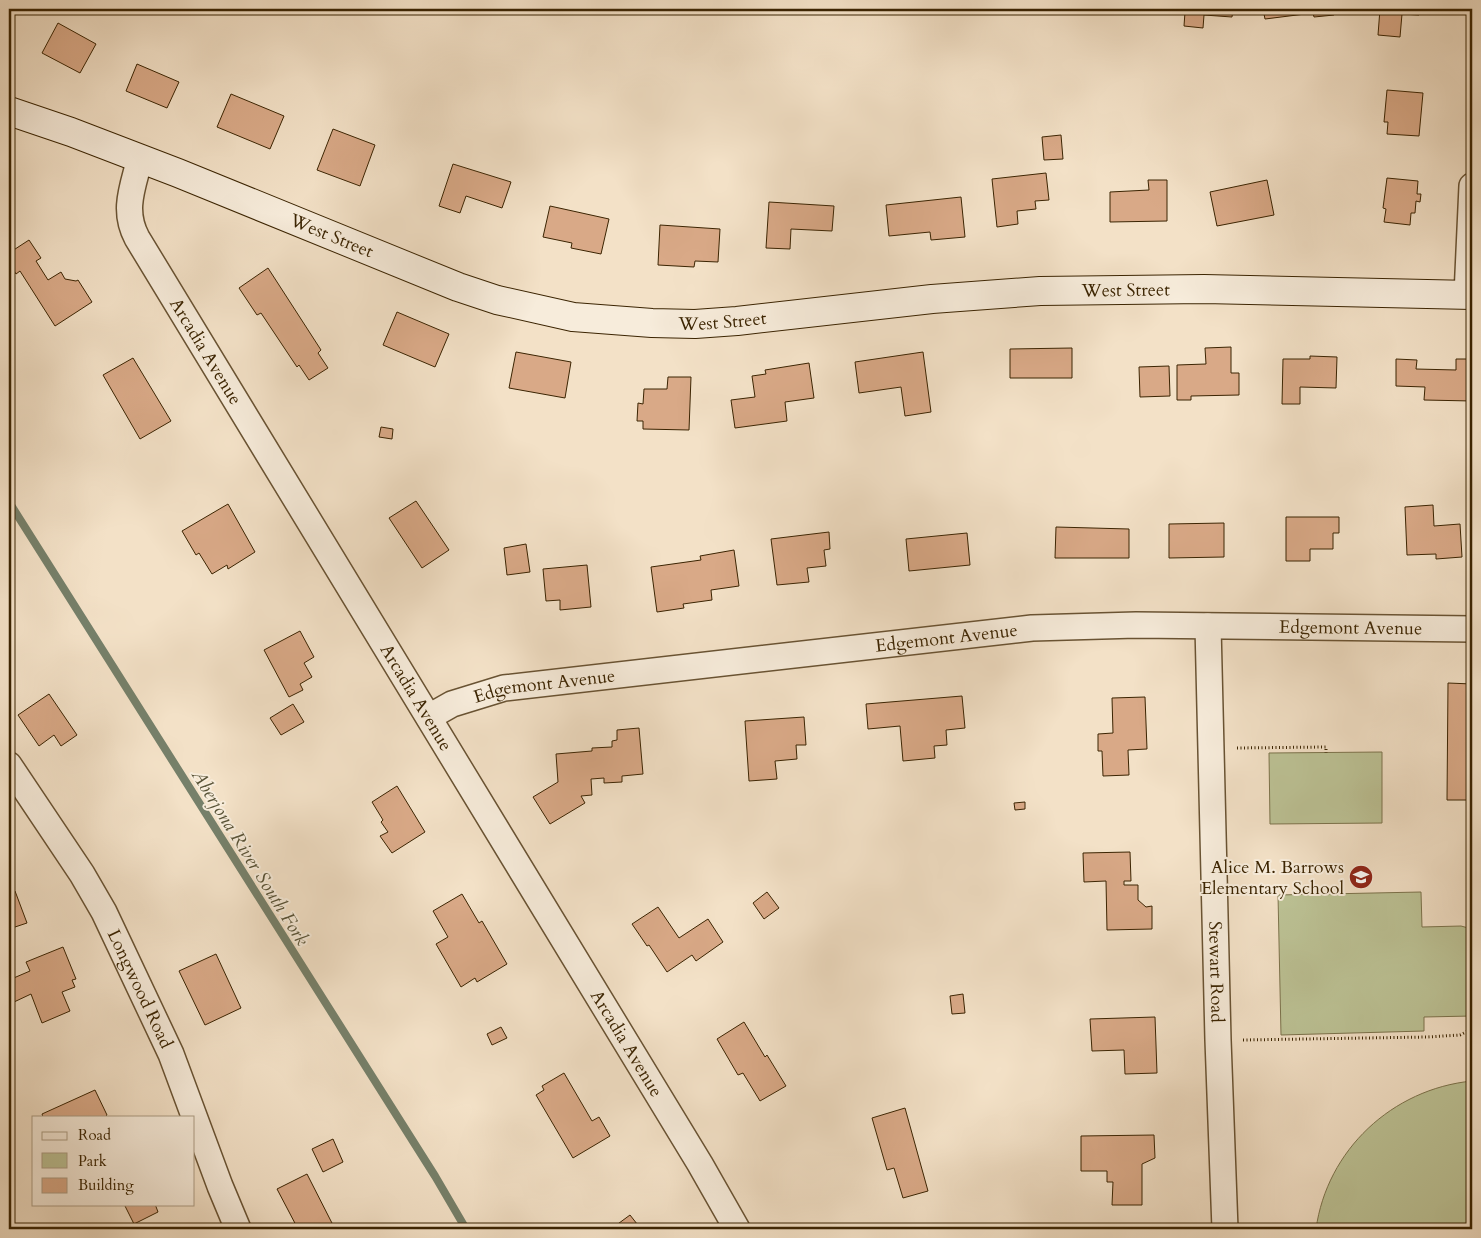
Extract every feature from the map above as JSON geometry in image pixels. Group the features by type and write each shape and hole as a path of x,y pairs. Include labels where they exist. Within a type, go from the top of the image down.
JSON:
{"main road":[{"name":"West Street","path":"9,112 71,132 140,158 458,288 497,300 572,317 613,321 694,324 737,321 932,299 1040,291 1204,289 1470,295"}],"street":[{"name":"Arcadia Avenue","path":"140,158 128,204 130,226 738,1229"},
{"path":"1470,295 1472,186"},
{"name":"Edgemont Avenue","path":"429,717 452,704 504,688 1032,628 1136,625 1472,629"},
{"name":"Stewart Road","path":"1208,626 1218,1040 1225,1229"},
{"name":"Longwood Road","path":"9,765 82,874 104,912 171,1054 194,1116"},
{"name":"Longwood Road","path":"195,1119 238,1229"}],"path":[{"path":"1211,748 1326,746 1326,753"},
{"path":"1218,1040 1427,1038 1460,1034 1472,1029"}],"green space":[{"path":"1382,752 1382,823 1270,824 1269,753"},
{"path":"1421,892 1422,927 1461,926 1472,929 1472,1016 1424,1017 1424,1031 1281,1035 1278,895"},
{"path":"1472,1081 1472,1229 1316,1229 1323,1200 1334,1174 1349,1150 1368,1128 1390,1111 1415,1096 1443,1086"}],"building":[{"path":"1155,9 1233,9 1232,17 1204,15 1203,28 1184,26 1185,12"},
{"path":"1263,9 1334,9 1334,15 1314,17 1313,13 1265,19"},
{"path":"1380,9 1419,9 1419,15 1402,14 1400,37 1378,35"},
{"path":"58,23 96,44 80,73 42,53"},
{"path":"137,64 179,82 167,108 126,91"},
{"path":"1387,90 1423,93 1419,136 1387,134 1388,122 1384,122"},
{"path":"231,94 284,116 270,149 217,127"},
{"path":"333,129 375,145 360,186 317,170"},
{"path":"1061,135 1063,159 1044,160 1042,137"},
{"path":"453,164 511,182 502,208 466,196 460,213 439,206"},
{"path":"1046,173 1049,200 1035,201 1036,209 1017,211 1018,224 997,227 992,179"},
{"path":"1387,178 1418,181 1417,194 1421,194 1420,202 1416,201 1415,213 1411,213 1410,225 1384,222 1386,209 1383,208"},
{"path":"1148,180 1167,180 1167,221 1110,222 1110,192 1149,190"},
{"path":"1267,180 1274,215 1217,226 1210,192"},
{"path":"961,197 965,237 931,240 930,232 889,236 886,205"},
{"path":"769,202 834,206 832,231 791,229 790,249 766,248"},
{"path":"550,206 609,219 601,254 571,248 572,243 543,237"},
{"path":"660,225 720,229 718,262 695,261 694,267 658,265"},
{"path":"29,240 41,258 36,261 48,280 61,272 65,279 78,280 92,302 55,326 20,271 16,274 9,262 9,253"},
{"path":"268,268 321,350 318,353 328,368 309,380 299,365 297,367 261,313 257,315 239,288"},
{"path":"397,312 449,334 435,367 383,345"},
{"path":"1231,347 1231,373 1239,373 1239,395 1191,396 1191,400 1177,400 1177,365 1206,364 1205,348"},
{"path":"1072,348 1072,378 1010,378 1010,349"},
{"path":"516,352 571,362 565,398 509,388"},
{"path":"923,352 931,412 905,416 901,387 859,393 855,362"},
{"path":"1310,356 1337,357 1336,388 1300,387 1300,404 1282,404 1283,359 1310,359"},
{"path":"133,358 171,421 140,439 103,375"},
{"path":"1396,359 1417,360 1416,369 1456,370 1456,359 1472,359 1472,401 1424,400 1425,387 1396,386"},
{"path":"809,363 814,398 785,402 787,421 735,428 731,400 755,397 752,376 766,374 765,370"},
{"path":"1169,366 1170,396 1140,397 1139,367"},
{"path":"668,377 691,377 689,430 643,429 643,421 637,421 638,403 643,404 644,389 667,389"},
{"path":"381,427 393,429 392,439 379,437"},
{"path":"416,501 449,550 422,568 389,518"},
{"path":"228,504 255,552 228,569 227,565 212,574 199,553 196,555 182,531"},
{"path":"1433,505 1434,526 1460,524 1462,557 1436,559 1436,554 1407,555 1405,507"},
{"path":"1286,517 1339,517 1339,533 1333,533 1333,549 1310,549 1310,561 1286,561"},
{"path":"1224,523 1224,557 1169,558 1169,524"},
{"path":"1056,527 1129,529 1129,558 1055,558"},
{"path":"829,532 830,549 824,550 826,566 807,568 809,582 777,585 771,539"},
{"path":"967,533 970,565 909,571 906,539"},
{"path":"526,544 530,572 507,575 504,548"},
{"path":"734,550 739,586 711,590 712,600 683,604 684,608 657,612 651,567 701,560 700,556"},
{"path":"587,565 591,607 560,610 560,600 546,601 543,569"},
{"path":"300,631 314,657 304,663 312,677 300,684 303,690 289,697 264,650"},
{"path":"1448,683 1472,684 1472,800 1447,800"},
{"path":"49,694 77,735 61,746 54,735 39,746 18,715"},
{"path":"962,696 965,728 946,730 947,745 934,746 935,758 903,761 900,726 868,729 866,704"},
{"path":"1145,697 1147,749 1128,750 1129,775 1103,776 1102,751 1098,751 1098,734 1113,733 1112,698"},
{"path":"293,704 304,722 281,735 270,718"},
{"path":"804,717 806,745 796,745 797,759 775,761 777,779 749,781 745,721"},
{"path":"639,728 643,774 622,776 622,782 604,783 604,778 591,779 592,795 581,796 585,803 550,824 533,797 558,782 556,754 612,747 612,741 617,740 617,730"},
{"path":"397,786 425,832 392,853 380,836 388,832 372,802"},
{"path":"1025,802 1025,809 1015,810 1014,803"},
{"path":"1130,852 1131,881 1124,881 1124,885 1138,885 1138,900 1146,907 1152,906 1152,929 1107,930 1106,881 1084,882 1083,853"},
{"path":"15,891 27,923 9,929 9,893"},
{"path":"767,892 779,908 764,919 753,903"},
{"path":"462,894 479,923 482,921 507,964 477,982 475,978 461,987 436,944 448,937 433,911"},
{"path":"658,907 679,938 708,919 723,942 696,961 692,955 667,972 632,924"},
{"path":"63,947 76,979 72,980 75,987 62,992 70,1011 42,1023 31,994 14,1002 9,989 9,980 30,971 26,962"},
{"path":"216,954 241,1008 205,1025 179,971"},
{"path":"963,994 965,1013 952,1014 950,996"},
{"path":"1155,1017 1157,1073 1125,1074 1124,1050 1092,1051 1090,1019"},
{"path":"744,1022 765,1057 767,1055 786,1086 760,1101 743,1073 738,1075 717,1039"},
{"path":"501,1027 507,1038 492,1045 487,1034"},
{"path":"564,1073 592,1121 599,1117 610,1136 573,1158 536,1095 544,1090 542,1086"},
{"path":"95,1090 107,1115 43,1116 42,1114"},
{"path":"905,1108 928,1191 903,1198 894,1168 887,1170 872,1118"},
{"path":"1154,1135 1155,1158 1142,1164 1142,1205 1112,1205 1113,1182 1107,1182 1107,1171 1081,1171 1081,1136"},
{"path":"333,1139 343,1162 323,1172 312,1149"},
{"path":"307,1174 335,1229 298,1229 277,1189"},
{"path":"125,1206 156,1206 158,1212 134,1224"},
{"path":"630,1215 641,1229 611,1229"}],"waterway":[{"name":"Aberjona River South Fork","path":"9,502 435,1176 466,1229"}],"place":[{"name":"Alice M. Barrows Elementary School","path":"1361,877"}]}
